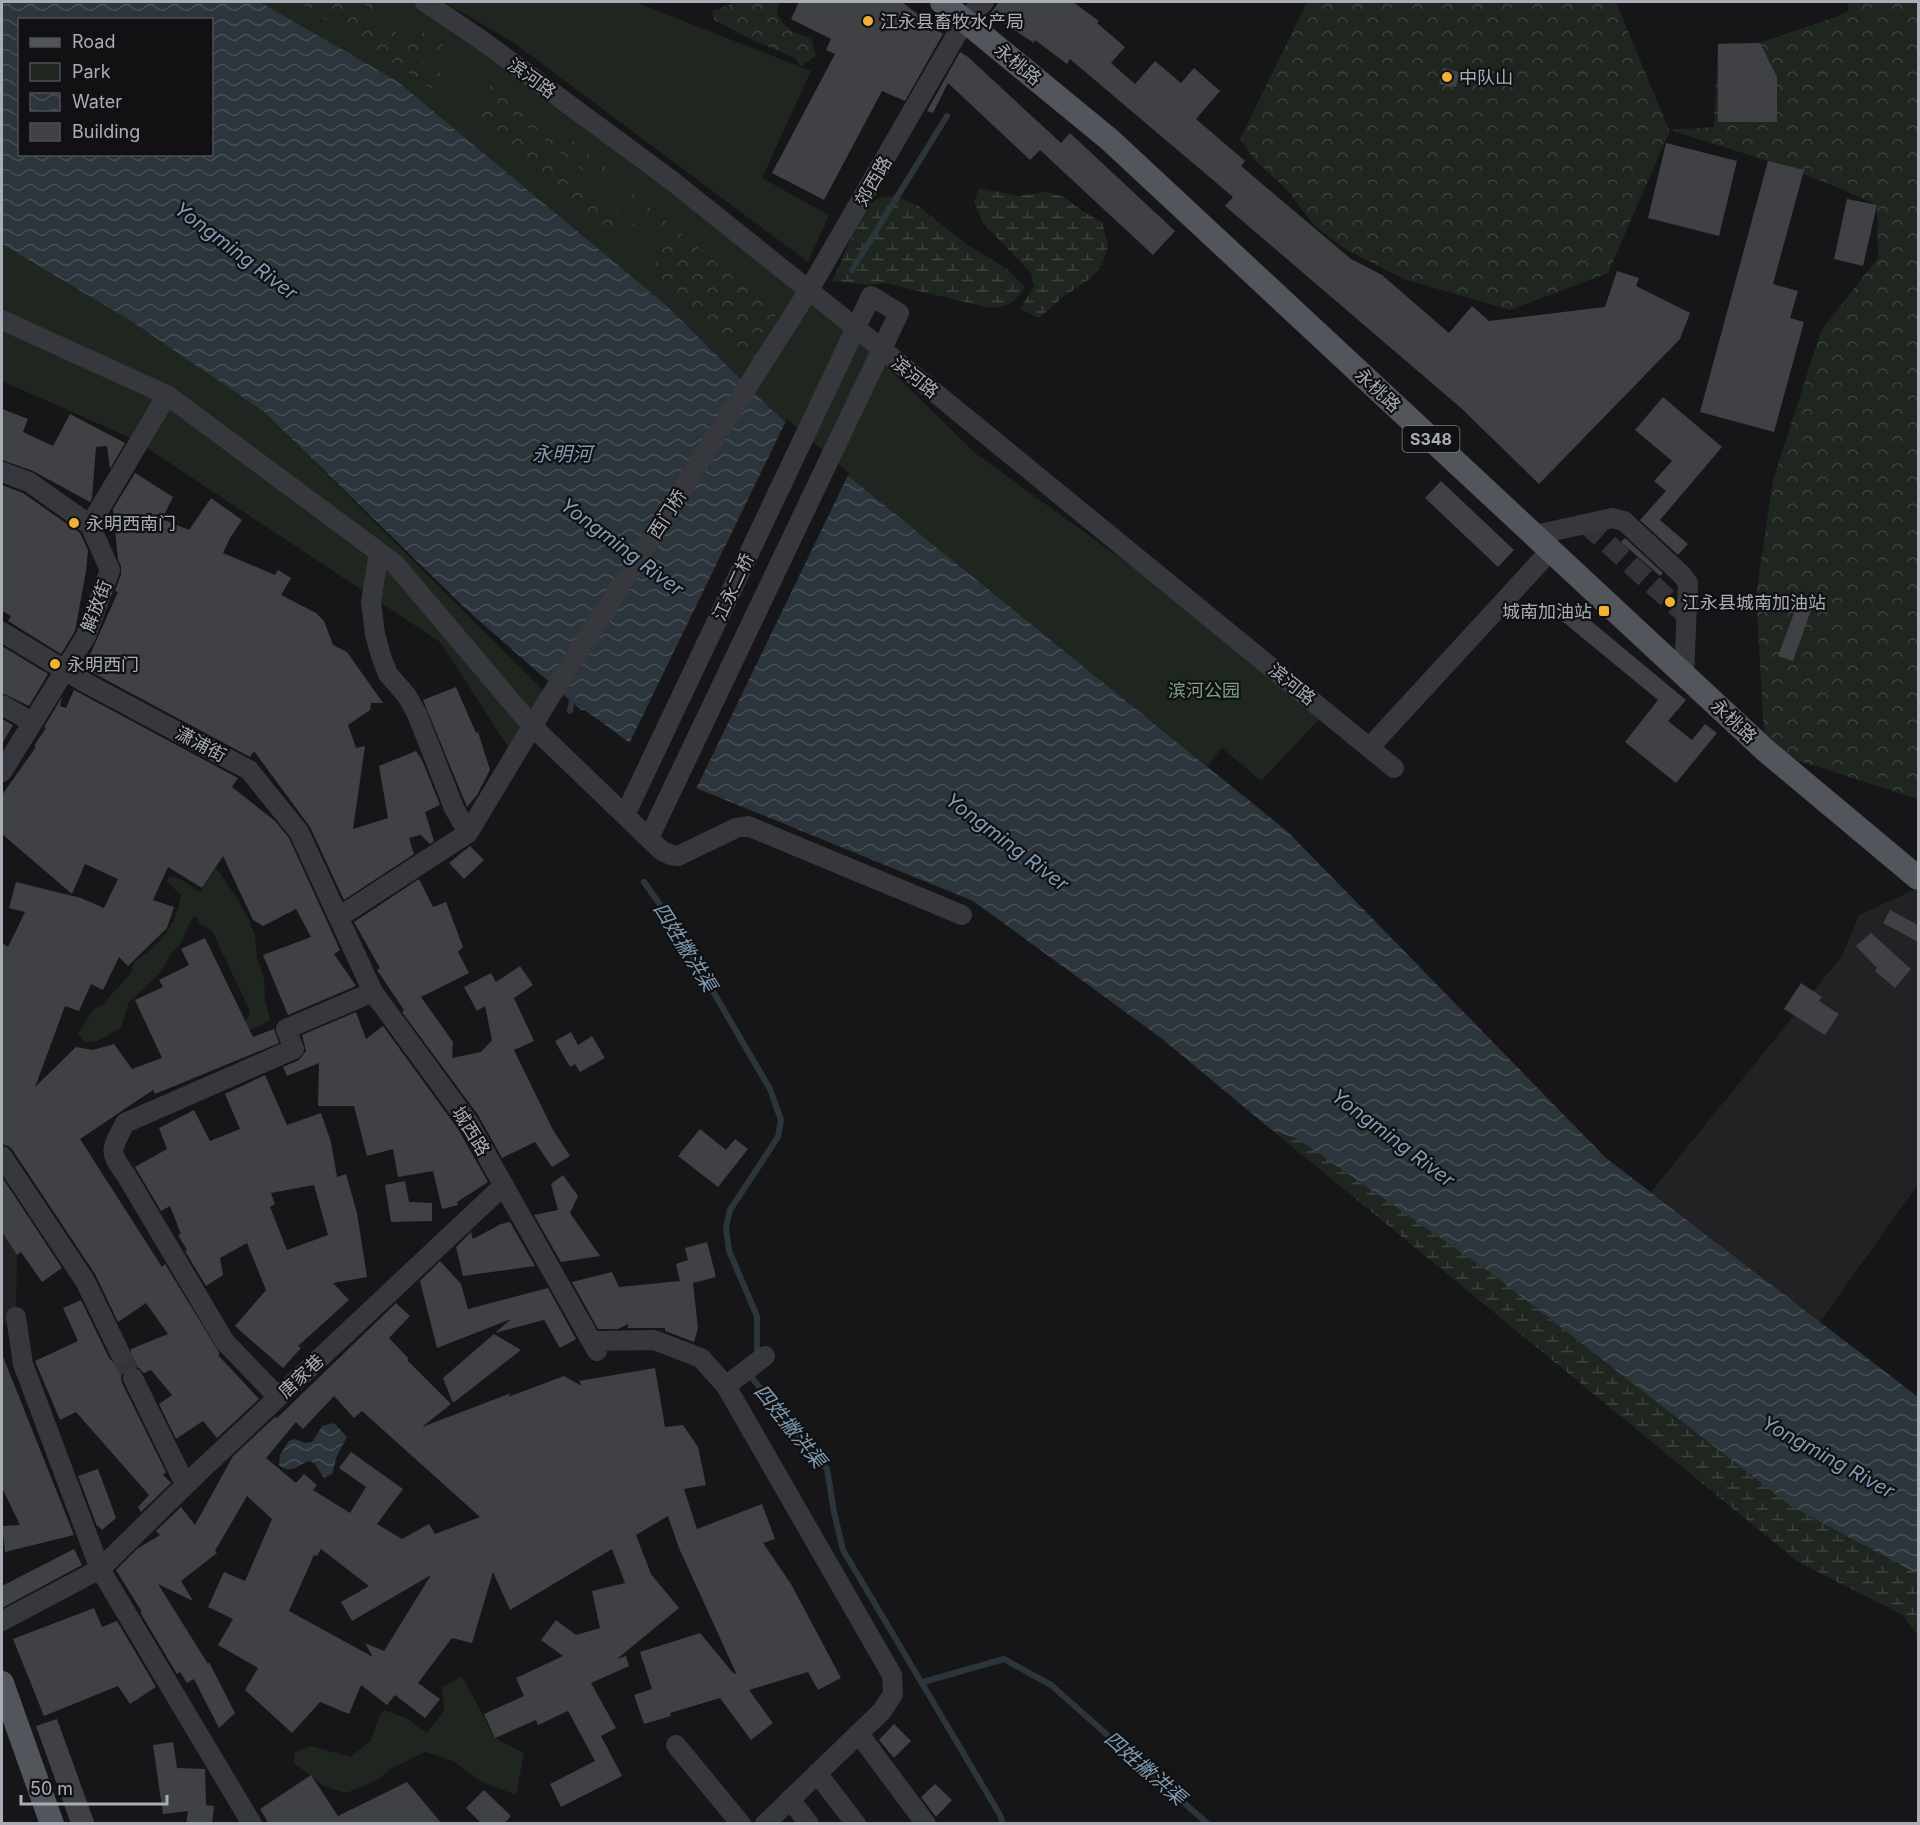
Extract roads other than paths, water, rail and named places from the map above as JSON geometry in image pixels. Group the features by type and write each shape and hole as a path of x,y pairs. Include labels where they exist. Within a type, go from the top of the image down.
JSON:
{"main road":[{"name":"永桃路","path":"942,2 1110,140 1766,750 1918,878"},
{"path":"2,1683 52,1824"}],"street":[{"name":"滨河路","path":"425,2 480,39 671,180 882,349 1394,768"},
{"name":"郊西路","path":"765,363 965,20 984,2"},
{"name":"江永二桥","path":"625,815 871,296 899,313 649,838"},
{"path":"2,320 167,395 395,564 532,726 662,851 678,856 735,828 748,825 962,915"},
{"name":"西门桥","path":"468,833 550,697 765,363"},
{"path":"2,472 29,482 90,525 167,395"},
{"path":"1369,748 1543,543 1612,518 1624,521 1688,583 1684,674"},
{"name":"解放街","path":"2,772 86,636 110,570 90,525"},
{"path":"339,917 468,833 454,808 421,723 407,696 388,674 381,656 375,634 371,602 379,552"},
{"name":"潇浦街","path":"2,632 64,669 249,770 299,832 339,917"},
{"path":"2,705 32,722"},
{"name":"城西路","path":"339,917 373,992 468,1122 594,1346 654,1340 701,1358 734,1380"},
{"path":"278,1397 225,1342 126,1175 114,1159 112,1148 125,1123 294,1049 286,1029 373,992"},
{"path":"2,1156 86,1281 120,1353"},
{"name":"唐家巷","path":"2,1621 100,1569 278,1397 504,1185"},
{"path":"16,1317 23,1364 100,1569 252,1824"},
{"path":"765,1356 734,1380 892,1675 893,1694 882,1712 765,1824"},
{"path":"133,1378 186,1485"},
{"path":"859,1734 926,1824"},
{"path":"676,1745 741,1824"},
{"path":"818,1773 856,1824"},
{"path":"790,1799 809,1824"}],"water":[{"name":"永明河","path":"2,2 260,2 397,81 667,306 770,408 820,453 1288,832 1606,1158 1918,1397 1918,1574 1792,1507 1492,1274 1298,1139 1273,1131 1161,1038 973,901 684,783 585,710 581,710 466,609 264,412 131,321 2,244"},
{"path":"334,1423 347,1437 337,1456 332,1474 324,1478 314,1463 309,1461 290,1469 279,1465 280,1455 289,1441 295,1439 305,1443 312,1442 322,1426"}],"waterway":[{"path":"852,270 947,116"},
{"path":"570,711 573,695"},
{"name":"四姓撇洪渠","path":"644,882 673,923 770,1089 781,1120 778,1137 730,1210 726,1227 729,1251 757,1316 757,1355"},
{"name":"四姓撇洪渠","path":"754,1371 752,1378 827,1469 843,1550 1000,1815 1003,1824"},
{"name":"四姓撇洪渠","path":"923,1682 1004,1659 1051,1685 1208,1824"}],"tunnel":[{"path":"1586,524 1687,616"},
{"path":"120,1353 133,1378"}],"place":[{"name":"江永县畜牧水产局","path":"868,21"},
{"name":"中队山","path":"1447,77"},
{"name":"永明西南门","path":"74,523"},
{"name":"江永县城南加油站","path":"1670,602"},
{"name":"城南加油站","path":"1604,611"},
{"name":"永明西门","path":"55,664"}],"water label":[{"name":"Yongming River","path":"236,251"},
{"name":"Yongming River","path":"622,547"},
{"name":"Yongming River","path":"1007,842"},
{"name":"Yongming River","path":"1393,1138"},
{"name":"Yongming River","path":"1828,1457"}],"park label":[{"name":"滨河公园","path":"1204,690"}]}
